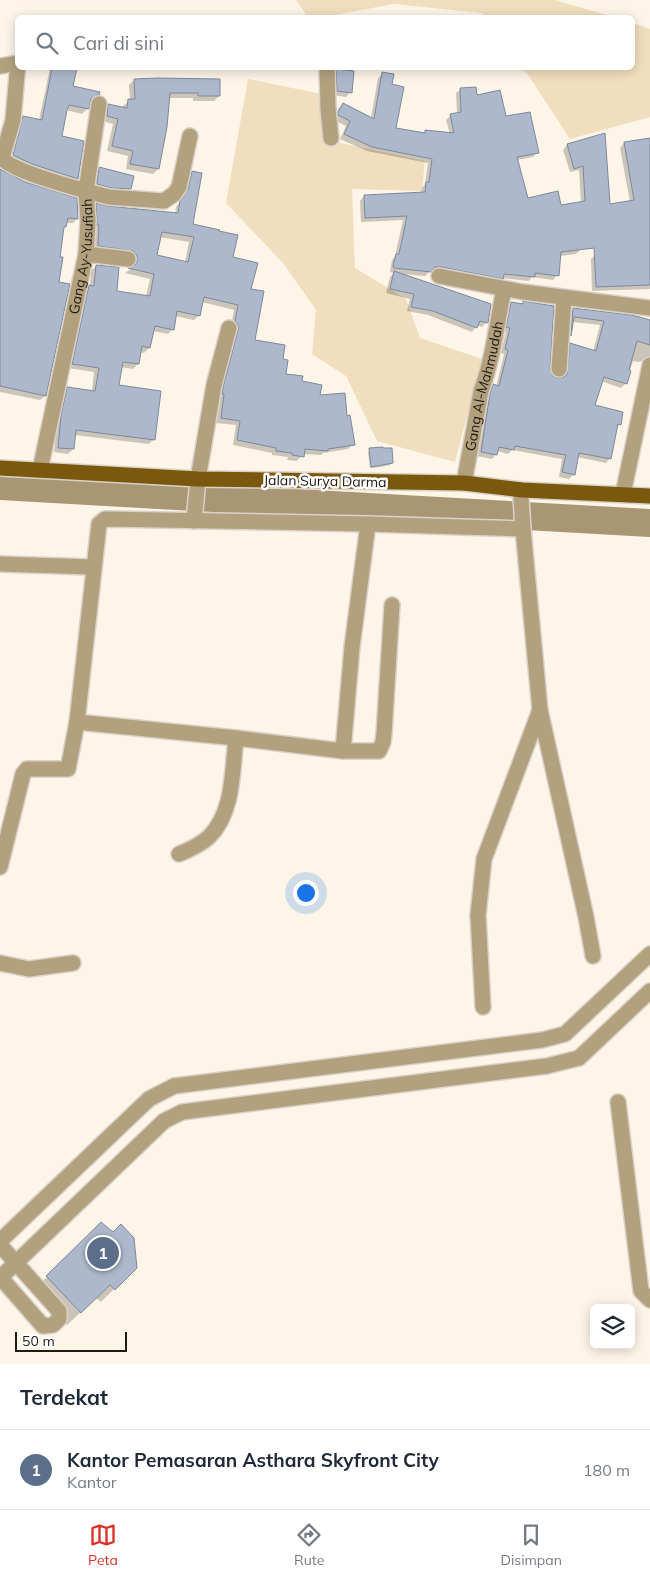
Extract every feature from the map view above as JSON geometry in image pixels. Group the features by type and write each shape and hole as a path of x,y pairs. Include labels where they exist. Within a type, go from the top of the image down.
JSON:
{"main road":[{"name":"Jalan Surya Darma","path":"0,468 197,484 464,484 521,494 623,494 650,496"}],"street":[{"path":"0,66 15,64"},
{"path":"17,70 13,120 2,158 6,163 86,191 99,104"},
{"path":"328,70 328,109 331,138"},
{"name":"Gang Ay-Yusufiah","path":"40,470 86,254 88,221 86,191 109,197 164,201 174,194 179,187 190,136"},
{"path":"86,254 128,259"},
{"path":"439,276 504,289 650,308"},
{"name":"Gang Al-Mahmudah","path":"464,484 480,391 486,378 504,289"},
{"path":"559,369 564,298"},
{"path":"195,515 197,484 214,385 229,328"},
{"path":"623,494 650,365"},
{"path":"521,494 540,710 593,956"},
{"path":"0,867 23,774 27,769 68,769 77,722 100,524 105,519 195,515 368,524 523,527"},
{"path":"344,751 352,647 368,524"},
{"path":"0,564 94,567"},
{"path":"77,722 344,751 379,751 383,742 392,605"},
{"path":"483,1007 478,915 484,859 504,811 540,710"},
{"path":"179,854 195,847 209,837 221,820 229,801 236,738"},
{"path":"0,1241 149,1099 174,1086 542,1040 566,1034 650,954"},
{"path":"0,963 29,969 74,963"},
{"path":"0,1245 16,1263 37,1286 59,1311 59,1319 53,1325 43,1326 0,1278 16,1263 164,1121 182,1112 547,1066 579,1058 650,991"},
{"path":"392,1059 396,1085"},
{"path":"369,1062 373,1088"},
{"path":"618,1102 641,1291 650,1300"},
{"path":"25,1217 42,1238"},
{"path":"21,1301 37,1286"}],"shaded area":[{"path":"296,0 555,0 606,15 482,15 482,13 394,4 334,15 307,15"},
{"path":"635,24 650,29 650,117 570,139 527,73 520,70 635,70"},
{"path":"248,79 332,96 340,143 425,161 422,191 352,189 355,268 406,299 420,338 482,359 455,462 377,441 346,376 312,354 316,310 283,263 226,203"}],"building":[{"path":"52,70 77,70 73,86 100,92 99,95 91,99 89,109 69,105 67,110 62,136 84,141 78,179 32,164 13,155 23,116 42,120"},
{"path":"336,70 354,71 352,93 337,91"},
{"path":"382,72 394,74 392,84 404,87 396,128 425,133 425,130 454,133 450,114 461,112 460,88 476,87 477,95 500,90 506,116 530,112 539,153 517,157 528,198 558,191 561,205 585,201 583,166 574,169 567,144 605,133 610,204 634,200 624,142 650,138 650,285 596,287 594,248 561,252 559,276 535,273 535,277 504,274 503,279 441,267 435,267 431,272 394,268 407,216 365,218 364,195 425,192 426,182 429,182 432,159 372,147 344,134 350,121 338,115 343,103 374,119"},
{"path":"134,79 220,79 220,96 198,96 198,93 170,93 167,127 159,169 130,164 133,151 112,146 118,119 107,116 108,104 127,108 128,99 135,99"},
{"path":"99,167 134,176 131,189 111,188 97,184"},
{"path":"0,169 25,182 77,198 78,219 68,218 66,227 64,227 60,257 63,257 59,282 70,284 46,396 0,386"},
{"path":"192,171 202,173 193,224 238,235 233,257 258,263 251,289 264,291 255,340 285,345 283,359 288,360 286,374 303,376 302,381 322,385 320,395 345,393 347,416 350,415 355,445 328,449 328,451 305,449 304,457 276,451 276,448 237,440 240,421 221,418 223,387 238,330 238,325 235,321 238,305 204,297 200,316 177,311 174,330 155,326 150,348 142,346 139,364 123,362 119,385 161,391 155,440 76,430 74,449 58,448 61,415 67,387 95,391 99,368 72,364 89,285 94,286 96,265 119,267 117,291 150,296 154,274 128,268 135,265 137,261 137,256 133,251 98,246 99,225 97,225 96,203 108,206 178,213 180,201 188,189","holes":["162,232 194,237 188,262 157,255"]},
{"path":"394,271 491,304 488,323 480,321 477,328 433,311 411,307 414,294 390,289"},
{"path":"523,301 554,306 550,369 553,376 558,378 564,377 567,374 570,343 596,351 604,321 574,317 571,336 573,308 632,315 650,320 650,345 637,341 627,384 604,377 595,405 623,412 621,425 618,424 611,459 579,453 575,475 562,472 566,455 515,446 514,450 499,447 497,455 481,452 490,393 493,384 499,386 508,350 505,349 510,328 506,327 511,302 523,304"},
{"path":"369,448 392,448 393,463 371,467"},
{"path":"101,1222 113,1232 121,1224 134,1238 137,1268 115,1290 110,1285 81,1313 46,1276"}],"waterway":[{"path":"0,486 650,523"}],"place":[{"name":"Kantor Pemasaran Asthara Skyfront City","path":"103,1253"}]}
